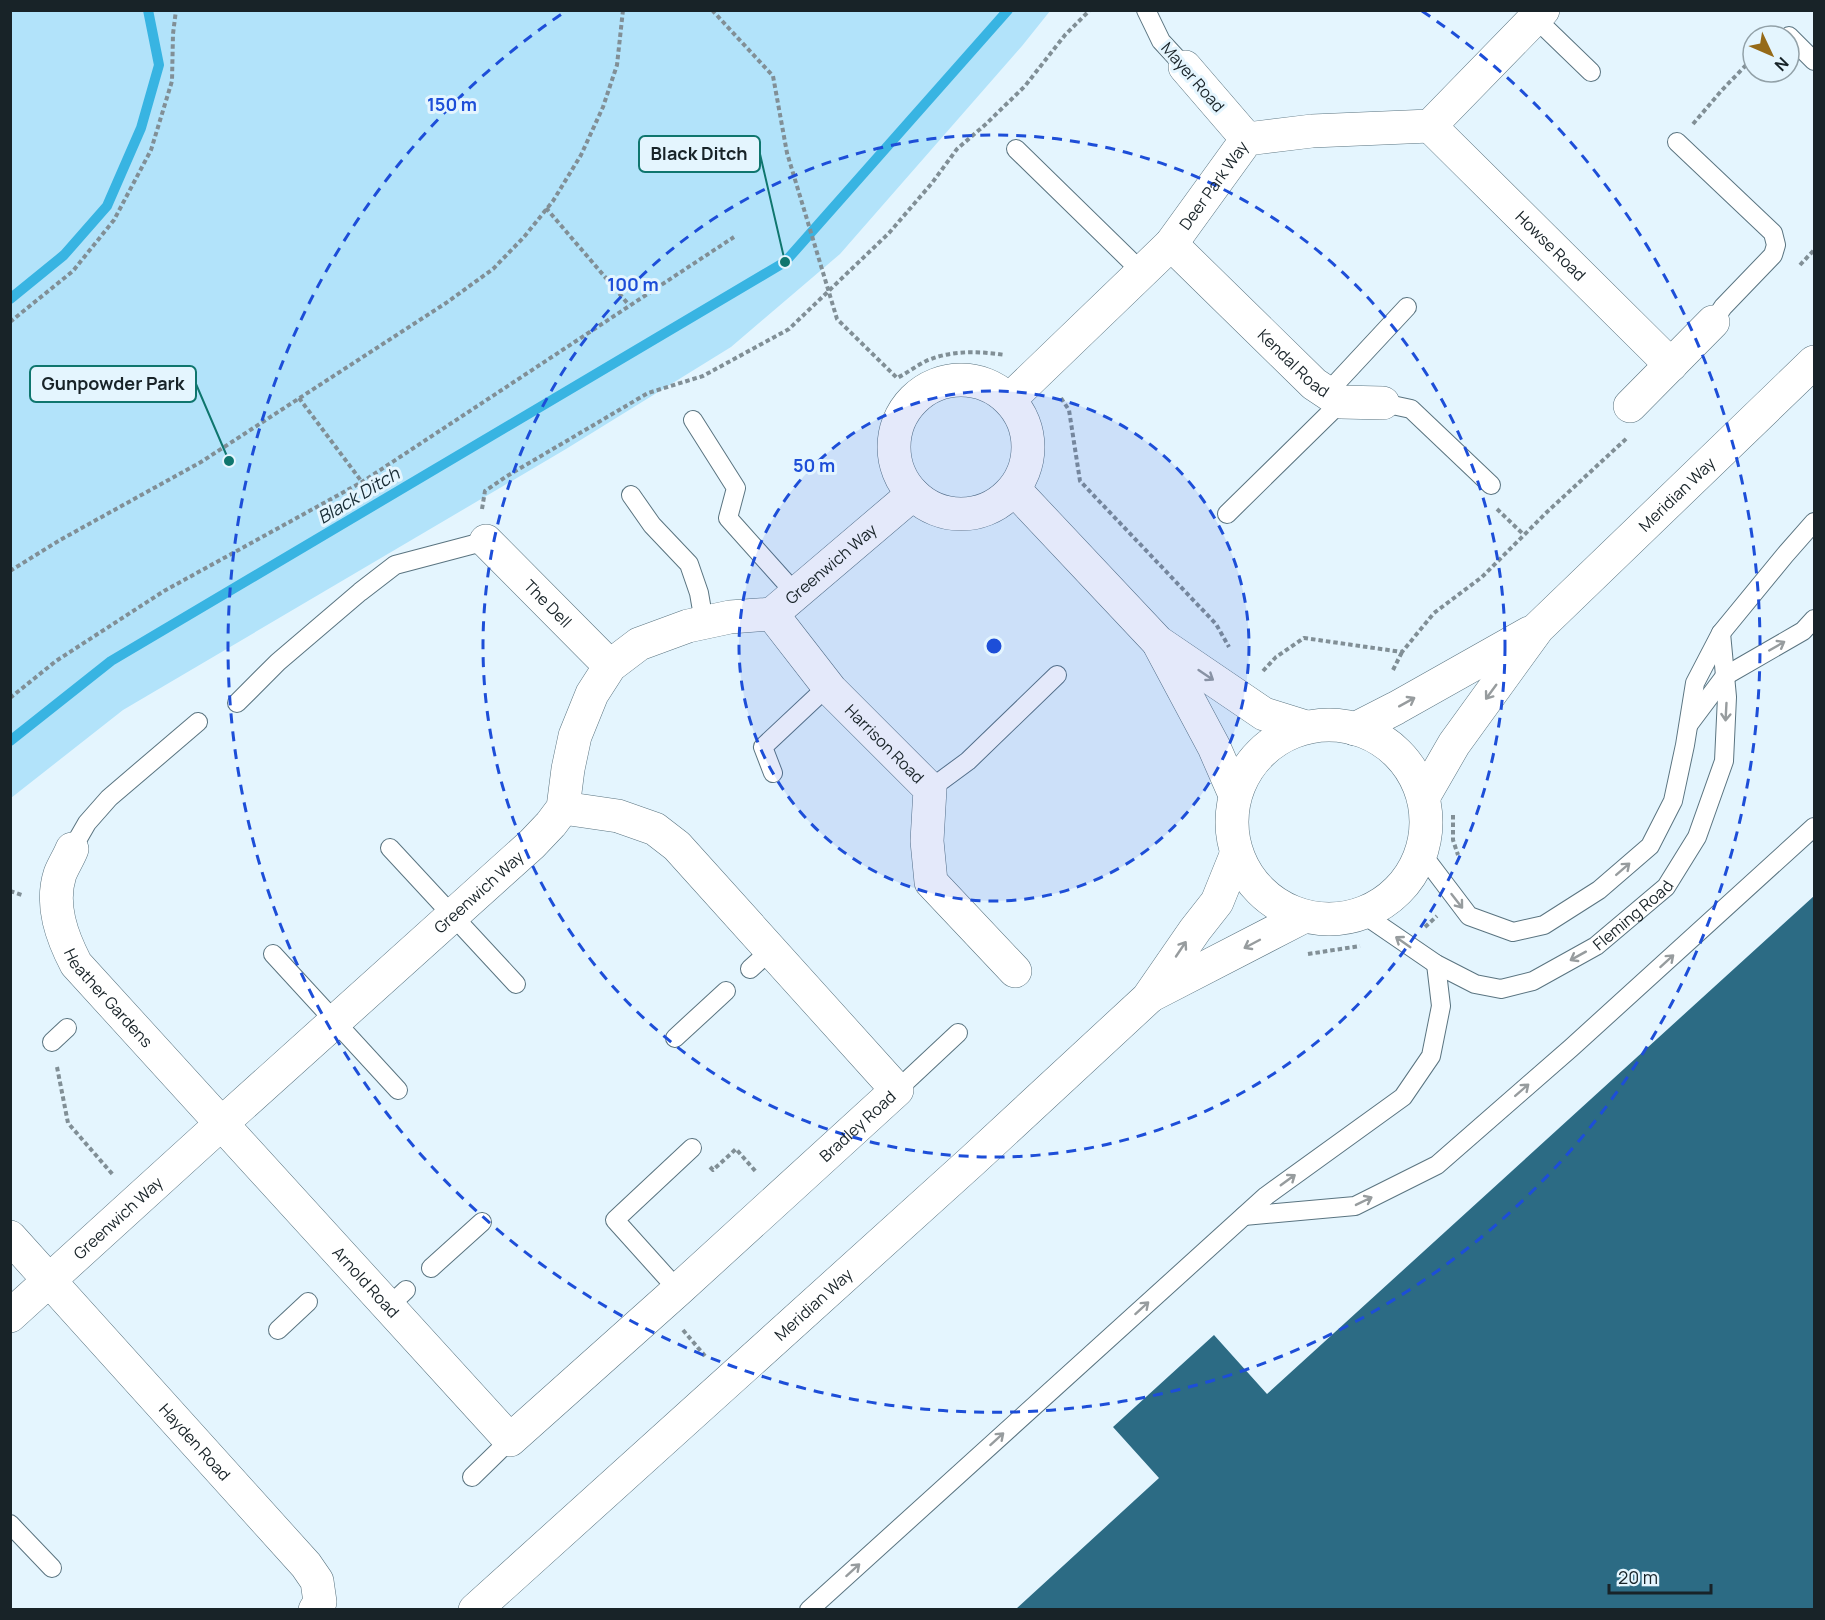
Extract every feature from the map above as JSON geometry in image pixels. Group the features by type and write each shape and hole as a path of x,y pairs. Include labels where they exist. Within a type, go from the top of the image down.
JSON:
{"street":[{"path":"1430,126 1535,13"},
{"name":"Mayer Road","path":"1185,68 1247,139"},
{"name":"Deer Park Way","path":"1010,399 1171,244 1247,139 1312,131 1430,126"},
{"name":"Howse Road","path":"1430,126 1671,365"},
{"name":"Kendal Road","path":"1171,244 1314,384 1334,397 1383,403"},
{"path":"1631,420 1671,365 1713,321"},
{"name":"Meridian Way","path":"1424,796 1454,744 1539,628 1815,362"},
{"path":"962,380 988,385 1010,399 1023,419 1029,443 1026,468 1014,489 992,507 965,514 937,510 913,494 899,472 894,446 899,420 915,399 936,384 962,380"},
{"path":"1014,489 1158,642 1264,714 1306,727"},
{"name":"Greenwich Way","path":"10,1316 532,844 551,824 563,808 575,736 592,694 610,666 639,644 688,626 784,604 913,494"},
{"name":"The Dell","path":"484,526 610,666"},
{"name":"Harrison Road","path":"784,604 828,686 930,789 927,841 932,882 1015,971"},
{"name":"Meridian Way","path":"1355,729 1539,628"},
{"path":"1158,642 1214,747 1235,795"},
{"path":"1336,724 1365,731 1391,746 1411,769 1424,796 1427,825 1422,854 1408,880 1388,900 1363,914 1333,920 1303,917 1276,905 1253,885 1236,855 1231,820 1235,795 1256,757 1279,738 1306,727 1336,724"},
{"name":"Bradley Road","path":"510,1440 897,1090 760,959 677,846 655,829 618,816 563,808"},
{"name":"Heather Gardens","path":"72,849 60,876 56,909 68,949 95,1001 222,1124"},
{"path":"1148,998 1217,902 1236,855"},
{"path":"1148,998 1303,917"},
{"name":"Meridian Way","path":"475,1610 972,1161 1148,998"},
{"name":"Arnold Road","path":"222,1124 341,1271 397,1299 510,1440"},
{"name":"Hayden Road","path":"10,1236 306,1565 317,1581 320,1602 315,1610"}],"lane":[{"name":"Mayer Road","path":"1146,10 1161,41 1185,68"},
{"path":"1535,13 1591,72"},
{"path":"1801,48 1815,61"},
{"path":"1677,142 1773,233 1776,245 1773,255 1723,307 1713,321"},
{"path":"1016,148 1142,271"},
{"path":"1227,514 1334,397 1407,307"},
{"name":"Kendal Road","path":"1383,403 1411,409 1491,485"},
{"path":"693,420 736,488 728,518 784,604"},
{"path":"631,495 652,525 689,564 699,593 704,622"},
{"path":"1422,854 1469,916 1513,932 1544,925 1599,890 1650,846 1673,801 1695,683 1721,633 1815,522"},
{"path":"237,703 278,662 360,592 395,566 484,526"},
{"path":"1688,726 1725,676 1803,632 1815,619"},
{"name":"Fleming Road","path":"1363,914 1436,964 1475,984 1501,989 1533,981 1596,946 1666,887 1697,837 1724,761 1727,697 1721,633"},
{"path":"930,789 968,761 1057,675"},
{"path":"773,773 764,747 828,686"},
{"path":"72,849 87,823 110,798 198,722"},
{"path":"1244,1216 1355,1206 1437,1165 1571,1048 1815,827"},
{"path":"390,848 516,984"},
{"path":"273,954 398,1090"},
{"path":"809,1610 1266,1196 1403,1097 1431,1056 1441,1006 1436,964"},
{"path":"675,1038 726,991"},
{"path":"51,1042 67,1028"},
{"path":"897,1090 958,1034"},
{"path":"678,1290 615,1220 692,1148"},
{"path":"431,1268 482,1222"},
{"path":"278,1330 308,1302"},
{"path":"471,1477 510,1440"},
{"path":"10,1524 52,1568"}],"path":[{"path":"10,322 73,271 114,220 151,150 172,81 176,10"},
{"path":"10,571 60,540 201,462 493,270 524,237 581,155 603,106 617,65 622,10"},
{"path":"712,10 773,76 787,153 837,319 897,378 926,361 958,352 991,353 1014,357"},
{"path":"484,526 485,491 507,476 648,393 703,376 789,329 889,233 932,183 957,149 1025,86 1065,35 1090,10"},
{"path":"1677,142 1741,70"},
{"path":"546,208 629,305"},
{"path":"10,698 56,661 164,591 362,482 734,237"},
{"path":"1798,267 1815,250"},
{"path":"1059,394 1069,410 1080,481 1216,624 1233,655"},
{"path":"298,398 362,482"},
{"path":"1256,679 1275,657 1304,638 1402,652 1434,613 1482,577 1547,512 1631,420"},
{"path":"1453,810 1453,840 1461,862"},
{"path":"1300,956 1356,946 1379,945 1396,952 1440,913 1448,921 1463,908"},
{"path":"51,1042 68,1123 136,1202"},
{"path":"692,1148 713,1170 736,1149 780,1198"}],"shaded area":[{"path":"11,10 1050,11 840,254 731,347 566,449 123,710 11,798"}],"building":[{"path":"1814,896 1814,1610 1015,1610 1159,1478 1113,1427 1214,1335 1267,1394"}],"waterway":[{"path":"10,299 64,255 107,206 141,128 159,65 148,10"},
{"name":"Black Ditch","path":"10,741 111,661 785,262 1008,10"}],"place":[{"name":"Black Ditch","path":"785,262"},
{"name":"Gunpowder Park","path":"229,461"}]}
